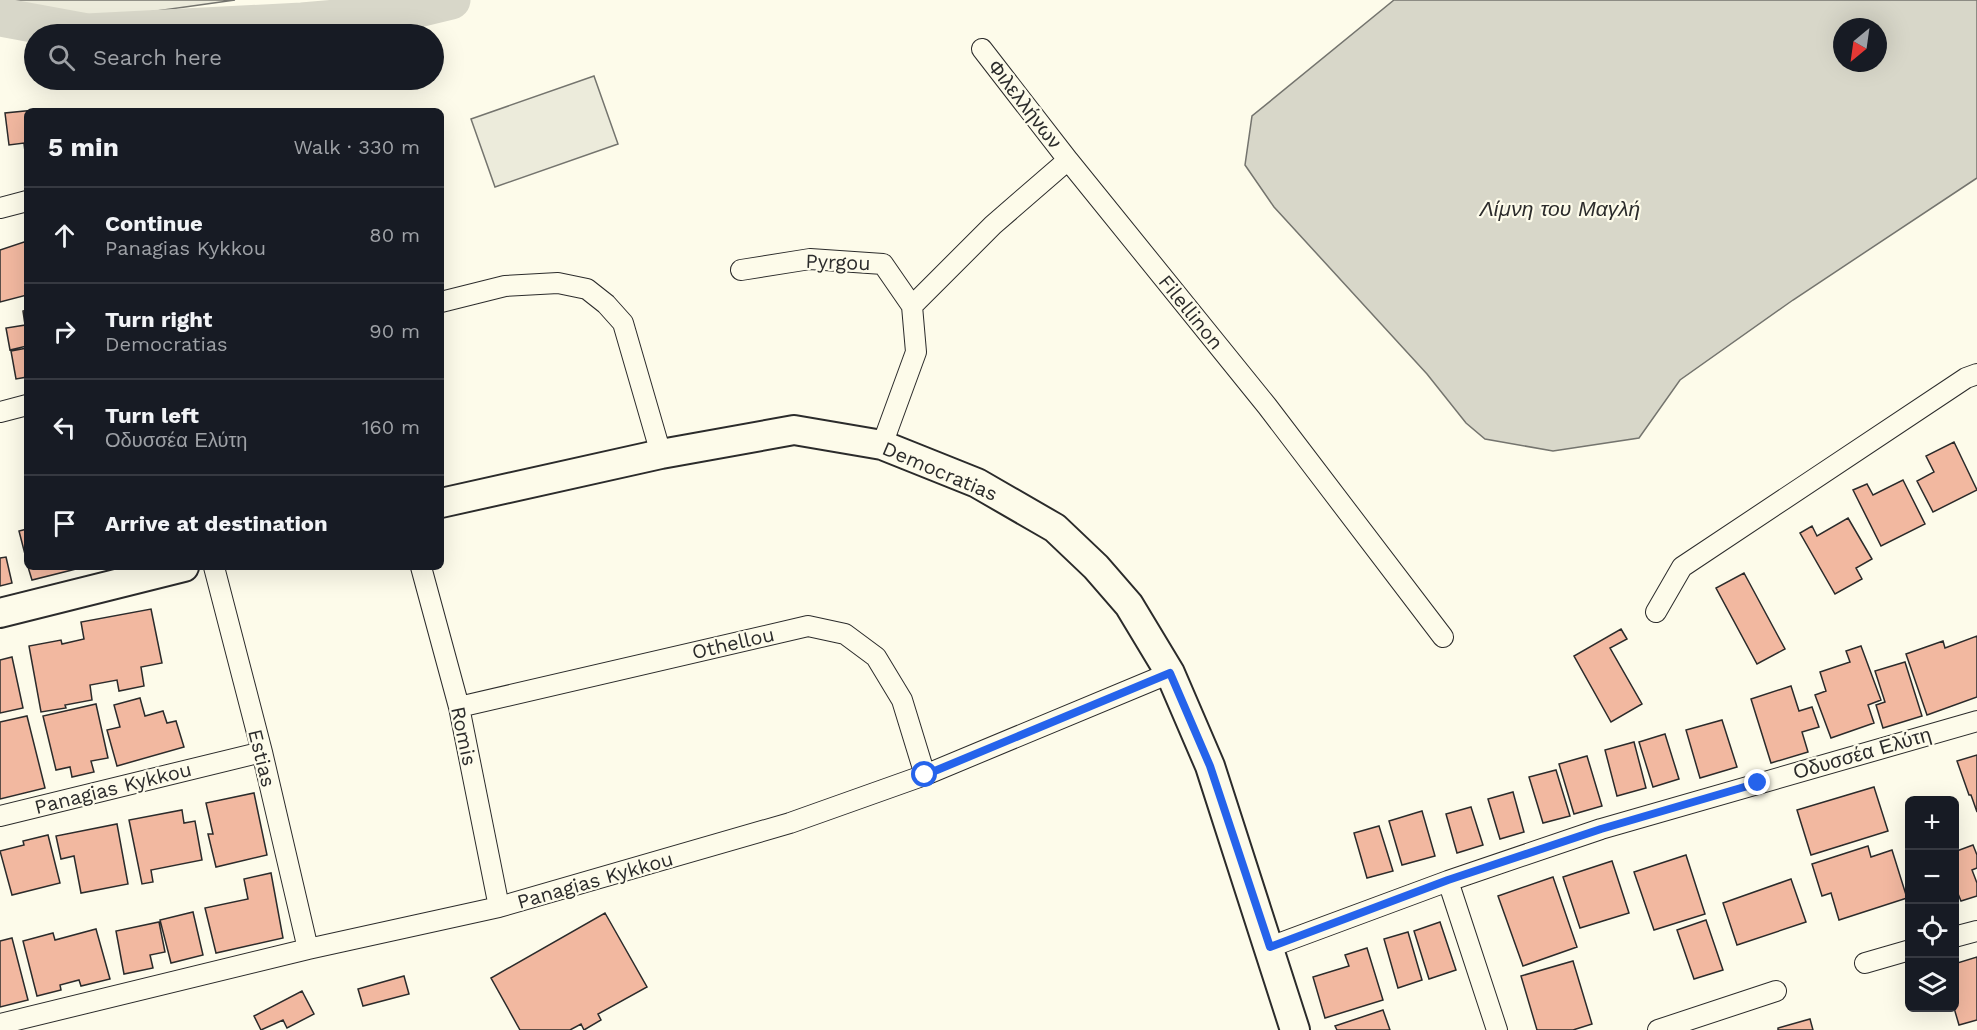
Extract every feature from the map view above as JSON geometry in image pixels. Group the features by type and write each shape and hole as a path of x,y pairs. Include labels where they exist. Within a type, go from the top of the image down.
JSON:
{"street":[{"name":"Φιλελλήνων","path":"982,49 1068,160"},
{"path":"912,306 993,225 1068,160"},
{"name":"Filellinon","path":"1068,160 1267,406 1443,637"},
{"path":"0,208 24,202"},
{"name":"Pyrgou","path":"741,270 810,258 883,264 912,306 916,352 882,445"},
{"path":"444,301 505,286 558,283 587,290 606,304 623,323 661,454"},
{"path":"1656,612 1682,567 1956,385 1977,374"},
{"path":"0,412 24,406"},
{"name":"Democratias","path":"444,502 661,454 794,430 882,445 977,483 1055,528 1096,567 1129,605 1170,673 1210,766 1295,1030"},
{"path":"0,613 172,570"},
{"name":"Estias","path":"215,570 262,752 308,949"},
{"name":"Romis","path":"422,570 459,707 499,907"},
{"name":"Othellou","path":"459,707 808,626 845,634 876,657 902,700 925,775"},
{"name":"Panagias Kykkou","path":"0,1024 308,949 499,907 790,823 925,775 1170,673"},
{"name":"Οδυσσέα Ελύτη","path":"1270,947 1448,880 1601,829 1977,721"},
{"name":"Panagias Kykkou","path":"0,816 262,752"},
{"path":"1448,880 1497,1030"},
{"path":"1959,936 1977,931"},
{"path":"1865,963 1905,951"},
{"path":"1658,1030 1776,991"}],"shaded area":[{"path":"0,0 235,0 92,20 0,12"},
{"path":"594,76 618,144 495,187 471,119"}],"water":[{"name":"Λίμνη του Μαγλή","path":"1394,0 1977,0 1977,178 1793,300 1680,380 1639,438 1553,451 1485,439 1466,423 1427,374 1274,207 1245,165 1252,116"}],"building":[{"path":"24,111 24,143 9,145 5,113"},
{"path":"24,242 24,296 0,302 0,250"},
{"path":"24,325 24,347 10,350 6,328"},
{"path":"24,349 24,378 16,379 11,351"},
{"path":"1954,442 1977,490 1933,512 1917,481 1934,472 1926,456"},
{"path":"1903,480 1925,524 1881,546 1853,490 1867,484 1873,495"},
{"path":"1848,518 1872,559 1856,568 1862,579 1835,594 1800,533 1812,526 1817,536"},
{"path":"24,530 24,550 19,531"},
{"path":"6,557 12,583 0,586 0,558"},
{"path":"29,570 72,570 32,580"},
{"path":"1744,573 1785,649 1757,664 1716,588"},
{"path":"151,609 162,663 141,667 144,686 119,691 117,680 90,685 92,700 65,705 66,708 41,712 29,646 61,640 62,644 84,639 81,622"},
{"path":"1621,629 1627,639 1610,648 1642,704 1611,722 1574,656"},
{"path":"1977,636 1977,697 1927,715 1906,654 1943,641 1945,648"},
{"path":"1861,646 1881,700 1868,705 1874,723 1831,738 1815,695 1826,691 1820,672 1850,662 1846,651"},
{"path":"12,657 23,708 0,713 0,660"},
{"path":"1905,662 1922,716 1883,728 1876,705 1885,702 1875,671"},
{"path":"1791,686 1799,711 1812,707 1819,727 1802,732 1808,752 1771,763 1751,699"},
{"path":"140,698 145,716 163,711 167,723 176,721 184,747 117,766 107,730 120,727 114,705"},
{"path":"96,704 108,758 91,761 94,772 72,777 70,767 56,770 43,716"},
{"path":"27,716 45,788 0,799 0,722"},
{"path":"1722,720 1737,767 1700,778 1686,730"},
{"path":"1665,734 1679,779 1653,787 1639,742"},
{"path":"1634,742 1646,788 1617,796 1605,750"},
{"path":"1977,755 1977,812 1957,761"},
{"path":"1587,756 1602,806 1574,814 1559,764"},
{"path":"1556,770 1570,816 1543,823 1529,777"},
{"path":"1874,787 1888,831 1811,855 1797,810"},
{"path":"1513,792 1524,832 1500,839 1488,799"},
{"path":"254,793 267,855 216,867 208,834 213,834 206,803"},
{"path":"1471,807 1483,845 1457,853 1446,814"},
{"path":"182,810 184,823 195,821 202,860 151,870 153,882 142,884 129,820"},
{"path":"1422,811 1435,856 1402,865 1389,821"},
{"path":"117,824 128,884 81,893 74,856 61,859 56,836"},
{"path":"1379,826 1393,871 1367,878 1354,833"},
{"path":"48,835 60,883 12,895 0,851 24,845 23,841"},
{"path":"1973,845 1977,855 1977,868 1972,870 1977,883 1977,896 1961,901 1959,896 1959,850"},
{"path":"1868,846 1871,857 1892,850 1905,892 1905,899 1839,920 1831,893 1822,896 1812,864"},
{"path":"1686,855 1705,914 1654,930 1634,872"},
{"path":"1612,861 1629,913 1580,928 1563,877"},
{"path":"271,873 283,938 216,953 205,908 248,899 244,879"},
{"path":"1553,877 1577,947 1523,966 1498,896"},
{"path":"1791,879 1806,922 1737,945 1723,903"},
{"path":"193,912 203,955 171,963 160,920"},
{"path":"605,913 647,987 598,1014 601,1020 584,1030 581,1024 570,1030 520,1030 491,978"},
{"path":"1706,920 1723,970 1694,979 1677,930"},
{"path":"159,922 165,952 150,955 153,968 124,974 116,931"},
{"path":"1440,922 1456,970 1429,979 1414,931"},
{"path":"96,929 110,979 81,986 79,980 60,985 61,990 37,996 23,941 53,933 55,940"},
{"path":"1408,932 1422,980 1398,988 1384,939"},
{"path":"12,938 28,1000 0,1007 0,941"},
{"path":"1367,948 1383,1000 1325,1018 1313,977 1349,966 1345,955"},
{"path":"1977,957 1977,1020 1959,1025 1955,1012 1959,1012 1959,962"},
{"path":"1573,961 1592,1024 1573,1030 1537,1030 1521,976"},
{"path":"404,976 409,994 363,1006 358,989"},
{"path":"302,991 314,1014 287,1028 283,1020 261,1030 254,1016"},
{"path":"1383,1010 1390,1030 1337,1030 1335,1026"},
{"path":"1810,1019 1813,1030 1778,1030 1778,1028"}],"waterway":[{"path":"263,24 393,14 451,0"},
{"path":"0,17 38,24"}],"route":[{"path":"925,775 1170,673 1210,766 1270,947 1448,880 1601,829 1758,783"}]}
